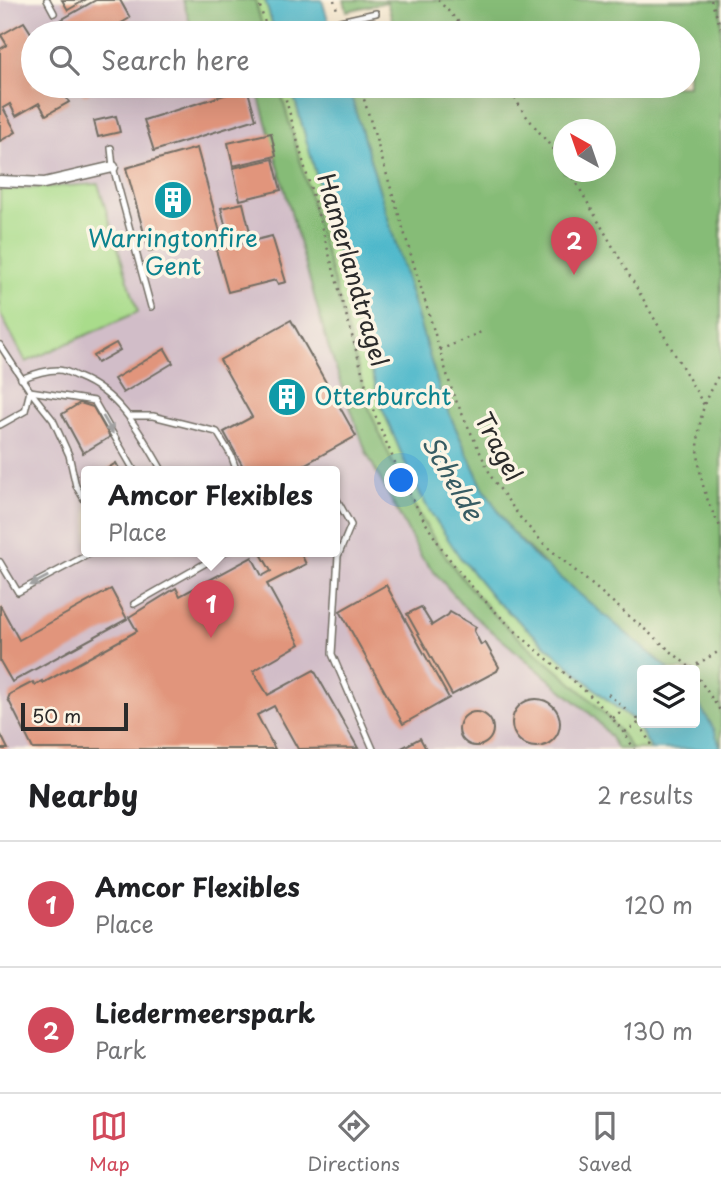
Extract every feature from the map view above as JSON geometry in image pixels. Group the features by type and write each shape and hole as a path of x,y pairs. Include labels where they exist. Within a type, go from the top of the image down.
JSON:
{"street":[{"path":"0,181 44,183 113,167"}],"lane":[{"path":"47,0 54,13"},
{"path":"344,21 376,13"},
{"path":"111,148 113,167 151,307"},
{"path":"0,345 21,379 53,420 69,455 76,486 81,494"},
{"path":"21,379 38,373 61,370 88,381 116,401 130,416 159,466"},
{"path":"0,425 25,411 30,391"},
{"path":"30,391 93,401 131,466"},
{"path":"130,416 153,416 217,432 235,466"},
{"path":"340,505 351,525 340,551"},
{"path":"0,562 18,592 84,557"},
{"path":"134,604 216,557"},
{"path":"338,557 332,654 373,749"}],"path":[{"path":"258,0 264,21"},
{"path":"438,0 458,21"},
{"path":"711,0 721,28"},
{"name":"Hamerlandtragel","path":"285,98 372,407 393,458 437,541 473,587 509,625 612,719 634,749"},
{"name":"Tragel","path":"364,98 453,394 474,443 502,495 522,520 566,565 687,665"},
{"path":"515,98 553,149"},
{"path":"576,182 704,405"},
{"path":"440,350 481,332"},
{"path":"721,371 704,405 698,448 701,482 708,506 721,528"},
{"path":"700,665 721,650"},
{"name":"Tragel","path":"700,680 721,712"},
{"path":"608,694 625,710 612,719"},
{"path":"624,733 638,720 653,749"}],"shaded area":[{"path":"0,0 183,0 189,21 21,21 21,98 259,98 328,346 367,454 422,558 468,611 594,717 617,749 0,749"}],"green space":[{"path":"183,0 255,0 261,21 189,21"},
{"path":"255,0 265,0 271,21 261,21"},
{"path":"344,0 721,0 721,746 700,707 700,665 664,665 557,576 510,530 481,484 442,398 352,98 700,98 700,21 393,21 387,2 347,11"},
{"path":"259,98 282,98 369,408 410,499 444,554 485,605 607,716 631,749 617,749 594,717 468,611 422,558 367,454 328,346"},
{"path":"282,98 294,98 382,408 407,467 459,556 495,600 612,704 635,721 651,749 631,749 607,716 485,605 426,526 369,408"},
{"path":"98,184 138,312 26,362 0,313 0,190"}],"water":[{"path":"265,0 322,0 328,21 271,21"},
{"name":"Schelde","path":"294,98 352,98 442,398 481,484 510,530 534,556 664,665 637,665 637,724 495,600 459,556 427,507 382,408"},
{"name":"Schelde","path":"700,706 714,729 721,749 651,749 639,728 700,728"}],"building":[{"path":"62,0 85,0 68,10"},
{"path":"96,0 120,0 130,18 125,21 59,21"},
{"path":"21,24 21,98 67,98 69,102 46,115 39,103 16,116 10,104 3,108 16,132 0,141 0,49 7,45 1,35"},
{"path":"215,98 250,98 256,119 154,151 144,120"},
{"path":"116,116 120,132 98,137 94,121"},
{"path":"271,133 276,156 233,166 228,143"},
{"name":"Warringtonfire Gent","path":"197,148 220,232 149,251 126,168"},
{"path":"273,159 281,190 240,200 233,168"},
{"path":"243,203 250,232 228,237 221,208"},
{"path":"272,236 286,282 278,284 276,280 228,292 216,250"},
{"name":"Otterburcht","path":"291,320 356,436 302,466 243,466 224,432 252,417 220,360"},
{"path":"116,343 120,350 97,363 93,356"},
{"path":"165,349 173,363 123,393 114,379"},
{"path":"80,403 93,407 110,437 83,453 62,414"},
{"path":"252,557 262,576 271,571 263,557 302,557 306,564 267,584 300,644 253,671 268,695 314,670 358,748 298,749 274,706 257,715 275,749 33,749 8,699 10,694 33,682 35,685 42,681 43,683 137,631 129,617 176,588 180,596"},
{"path":"386,585 449,698 403,724 340,611"},
{"path":"111,589 127,619 12,682 0,661 0,605 19,640"},
{"path":"421,607 432,625 450,612 476,627 474,631 481,645 485,642 499,667 497,671 452,695 407,614"},
{"path":"536,699 553,706 560,723 553,740 536,747 519,740 512,723 519,706"},
{"path":"476,712 488,717 493,729 488,741 476,746 464,741 459,729 464,717"},
{"path":"0,733 8,749 0,749"},
{"path":"420,738 426,749 400,749"}],"place":[{"name":"Warringtonfire Gent","path":"173,200"},
{"name":"Liedermeerspark","path":"574,275"},
{"name":"Otterburcht","path":"287,397"},
{"name":"Amcor Flexibles","path":"211,638"}]}
